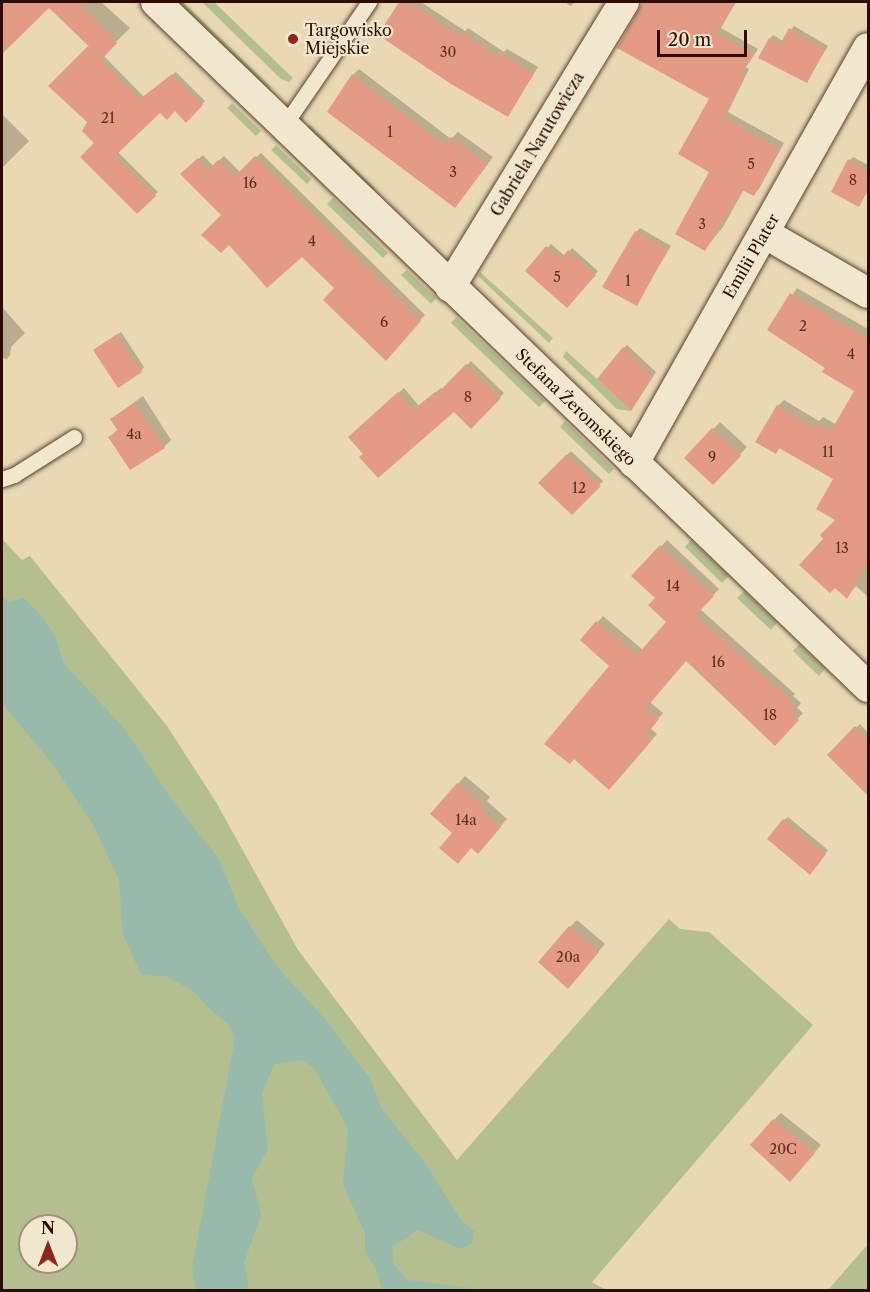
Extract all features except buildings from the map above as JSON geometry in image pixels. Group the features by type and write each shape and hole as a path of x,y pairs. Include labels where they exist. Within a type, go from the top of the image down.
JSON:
{"street":[{"name":"Stefana Żeromskiego","path":"156,2 283,127 868,687"},
{"name":"Gabriela Narutowicza","path":"450,287 624,2"},
{"name":"Emilii Plater","path":"634,463 868,48"},
{"path":"764,233 868,293"}],"lane":[{"path":"283,127 369,2"},
{"path":"2,479 14,475 74,437"}],"green space":[{"path":"172,2 183,2 270,86 271,94"},
{"path":"202,2 214,2 293,78 289,82 281,79"},
{"path":"232,103 261,131 256,136 227,108"},
{"path":"310,125 375,188 369,192 307,127"},
{"path":"276,145 311,179 307,184 271,150"},
{"path":"333,198 388,253 383,258 327,204"},
{"path":"407,270 436,298 431,304 401,275"},
{"path":"480,272 553,338 549,343 478,276"},
{"path":"456,317 545,401 539,407 451,323"},
{"path":"566,351 631,411 617,409 563,357"},
{"path":"565,421 614,469 609,474 560,427"},
{"path":"2,539 22,560 30,556 167,726 216,802 298,950 457,1160 669,919 680,929 709,932 813,1025 592,1282 606,1290 2,1290"},
{"path":"691,540 729,576 722,583 685,547"},
{"path":"744,591 777,623 771,630 737,598"},
{"path":"799,644 825,669 819,676 793,651"},
{"path":"868,1244 868,1290 828,1290"}],"shaded area":[{"path":"2,596 9,602 24,598 42,616 55,636 64,664 123,727 172,800 219,859 239,909 278,968 324,1018 371,1080 381,1108 423,1160 463,1223 474,1231 472,1243 461,1249 418,1230 392,1247 394,1265 408,1280 486,1290 382,1290 376,1268 365,1252 365,1233 343,1185 348,1128 315,1070 302,1060 274,1064 262,1094 268,1149 252,1178 261,1215 244,1263 249,1290 196,1290 192,1268 235,1038 228,1023 212,1011 192,990 165,976 141,975 123,934 119,880 94,826 54,766 2,703"}],"place":[{"name":"Targowisko Miejskie","path":"293,39"}]}
